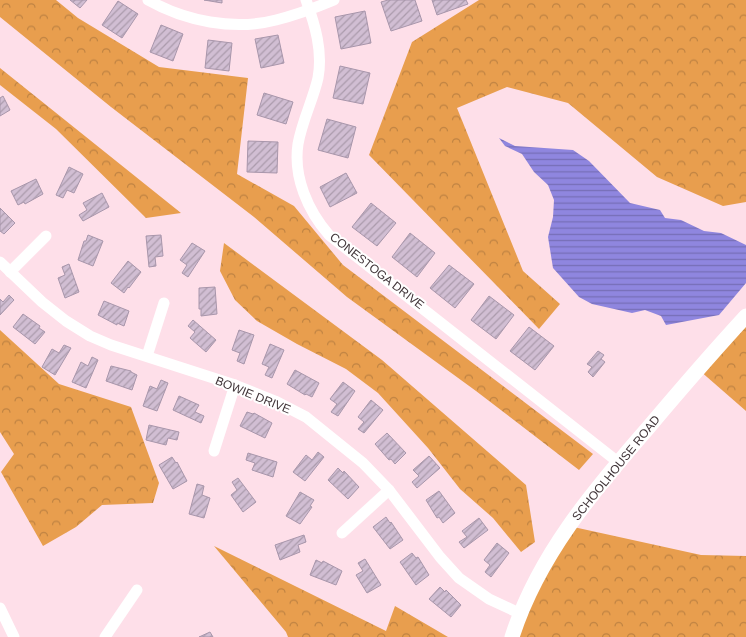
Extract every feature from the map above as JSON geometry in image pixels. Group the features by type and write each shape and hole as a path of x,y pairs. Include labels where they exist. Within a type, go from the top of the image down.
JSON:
{"street":[{"path":"148,0 179,14 242,25 274,21 308,5 334,0"},
{"name":"CONESTOGA DRIVE","path":"308,5 319,44 318,77 298,144 297,159 302,189 312,213 329,235 618,462"},
{"path":"10,272 46,236"},
{"name":"BOWIE DRIVE","path":"0,262 42,302 66,321 90,336 235,385 275,401 306,417 363,463 389,490 440,557 459,578 489,599 520,613"},
{"path":"147,356 164,303"},
{"name":"SCHOOLHOUSE ROAD","path":"512,637 527,595 562,535 618,462 746,316"},
{"path":"214,451 235,385"},
{"path":"342,533 389,490"},
{"path":"105,637 137,590"},
{"path":"0,608 14,637"}],"green space":[{"path":"0,0 56,0 78,18 159,67 248,78 237,174 294,206 343,265 593,454 579,470 476,391 347,297 254,217 111,107 0,17"},
{"path":"479,0 746,0 746,202 723,206 657,177 568,103 507,87 457,108 523,271 560,304 539,329 369,155 412,42"},
{"path":"0,68 181,213 146,218 56,129 0,85"},
{"path":"224,243 382,360 526,485 535,542 521,552 493,518 460,489 428,448 378,393 346,369 257,321 235,300 220,271"},
{"path":"746,315 746,411 699,370"},
{"path":"0,330 59,384 131,407 159,483 153,503 102,505 76,527 43,546 1,472 14,454 0,432"},
{"path":"569,526 701,555 746,556 746,637 516,637"},
{"path":"214,546 386,631 395,606 448,637 288,637 286,632"}],"shaded area":[{"path":"499,138 515,146 573,150 589,161 630,203 660,210 665,218 681,220 704,231 721,233 746,245 746,283 719,315 666,325 661,316 645,310 632,313 592,304 579,297 553,268 548,237 553,217 554,200 548,185 534,172 522,154 505,146"}],"building":[{"path":"70,0 87,0 80,8"},
{"path":"204,0 222,0 222,3"},
{"path":"388,0 415,0 422,21 391,31 381,2"},
{"path":"432,0 466,0 468,4 437,15"},
{"path":"118,1 138,14 122,38 102,25"},
{"path":"365,11 371,43 341,49 335,17"},
{"path":"161,25 183,34 173,61 150,52"},
{"path":"278,35 284,63 261,68 255,39"},
{"path":"208,40 232,43 229,71 205,68"},
{"path":"340,66 370,73 363,104 333,98"},
{"path":"264,93 293,102 286,124 257,115"},
{"path":"3,96 10,110 0,116 0,98"},
{"path":"327,119 356,127 348,158 318,150"},
{"path":"248,141 278,142 277,173 247,172"},
{"path":"69,167 83,174 74,193 67,190 63,198 56,195"},
{"path":"346,173 357,193 330,207 320,187"},
{"path":"36,179 43,194 25,204 24,202 18,205 11,191"},
{"path":"102,193 109,207 83,221 79,215 87,210 83,203"},
{"path":"371,203 396,223 377,246 352,227"},
{"path":"0,208 15,223 4,234 0,231"},
{"path":"410,233 435,253 417,277 392,257"},
{"path":"88,235 103,241 93,266 78,260"},
{"path":"161,235 163,256 155,257 156,266 149,267 146,236"},
{"path":"192,243 205,251 188,277 182,273 187,265 180,260"},
{"path":"128,261 141,272 124,293 111,283"},
{"path":"69,264 79,292 65,298 58,278 65,275 62,267"},
{"path":"449,265 474,284 455,308 430,288"},
{"path":"215,287 217,314 201,316 199,288"},
{"path":"9,295 14,300 0,315 0,299 3,302"},
{"path":"489,296 514,315 496,339 471,320"},
{"path":"104,301 129,311 124,326 117,323 117,325 98,315"},
{"path":"23,314 45,332 35,344 13,327"},
{"path":"193,320 216,340 206,352 190,338 195,332 188,326"},
{"path":"529,327 554,346 535,370 510,351"},
{"path":"239,330 254,335 244,364 237,361 240,353 232,350"},
{"path":"270,344 284,350 272,378 265,375 269,367 262,364"},
{"path":"64,345 71,348 55,375 42,367 52,349 59,353"},
{"path":"598,351 604,355 601,359 605,362 593,377 588,372 592,367 587,364"},
{"path":"92,357 98,360 86,388 72,382 81,362 88,366"},
{"path":"111,366 131,371 137,375 132,390 106,381"},
{"path":"295,370 319,383 312,397 287,384"},
{"path":"161,380 168,383 157,411 143,406 150,386 157,389"},
{"path":"343,382 355,391 338,416 331,412 337,404 330,399"},
{"path":"179,396 199,405 195,412 204,416 201,423 173,410"},
{"path":"371,400 383,410 364,433 358,429 364,422 358,417"},
{"path":"247,412 254,413 272,423 265,438 240,426"},
{"path":"149,425 179,432 177,440 168,438 166,445 146,440"},
{"path":"387,433 406,453 395,464 375,444"},
{"path":"318,452 324,457 305,481 293,472 306,455 312,460"},
{"path":"248,453 277,462 273,477 252,470 255,463 246,460"},
{"path":"429,456 440,468 417,488 412,482 419,476 413,470"},
{"path":"172,457 177,462 187,481 173,489 159,465"},
{"path":"338,468 343,473 344,471 359,487 348,499 328,480"},
{"path":"238,478 256,502 243,512 231,495 237,490 232,482"},
{"path":"197,484 204,486 202,495 210,498 204,518 189,514"},
{"path":"439,491 455,513 443,523 439,517 437,518 426,500"},
{"path":"300,492 314,500 310,506 312,507 300,524 286,516"},
{"path":"386,517 403,540 390,549 373,527"},
{"path":"479,518 488,530 464,548 459,542 467,537 462,531"},
{"path":"304,535 306,542 298,545 300,552 280,560 275,545"},
{"path":"497,543 509,553 491,577 485,572 490,565 484,560"},
{"path":"412,553 416,558 418,557 429,575 416,585 400,562"},
{"path":"365,559 381,585 367,593 356,575 363,571 358,563"},
{"path":"316,560 322,563 323,561 342,571 336,585 310,575"},
{"path":"440,587 445,592 446,590 461,605 451,617 429,599"},
{"path":"210,632 213,637 199,637"}]}
